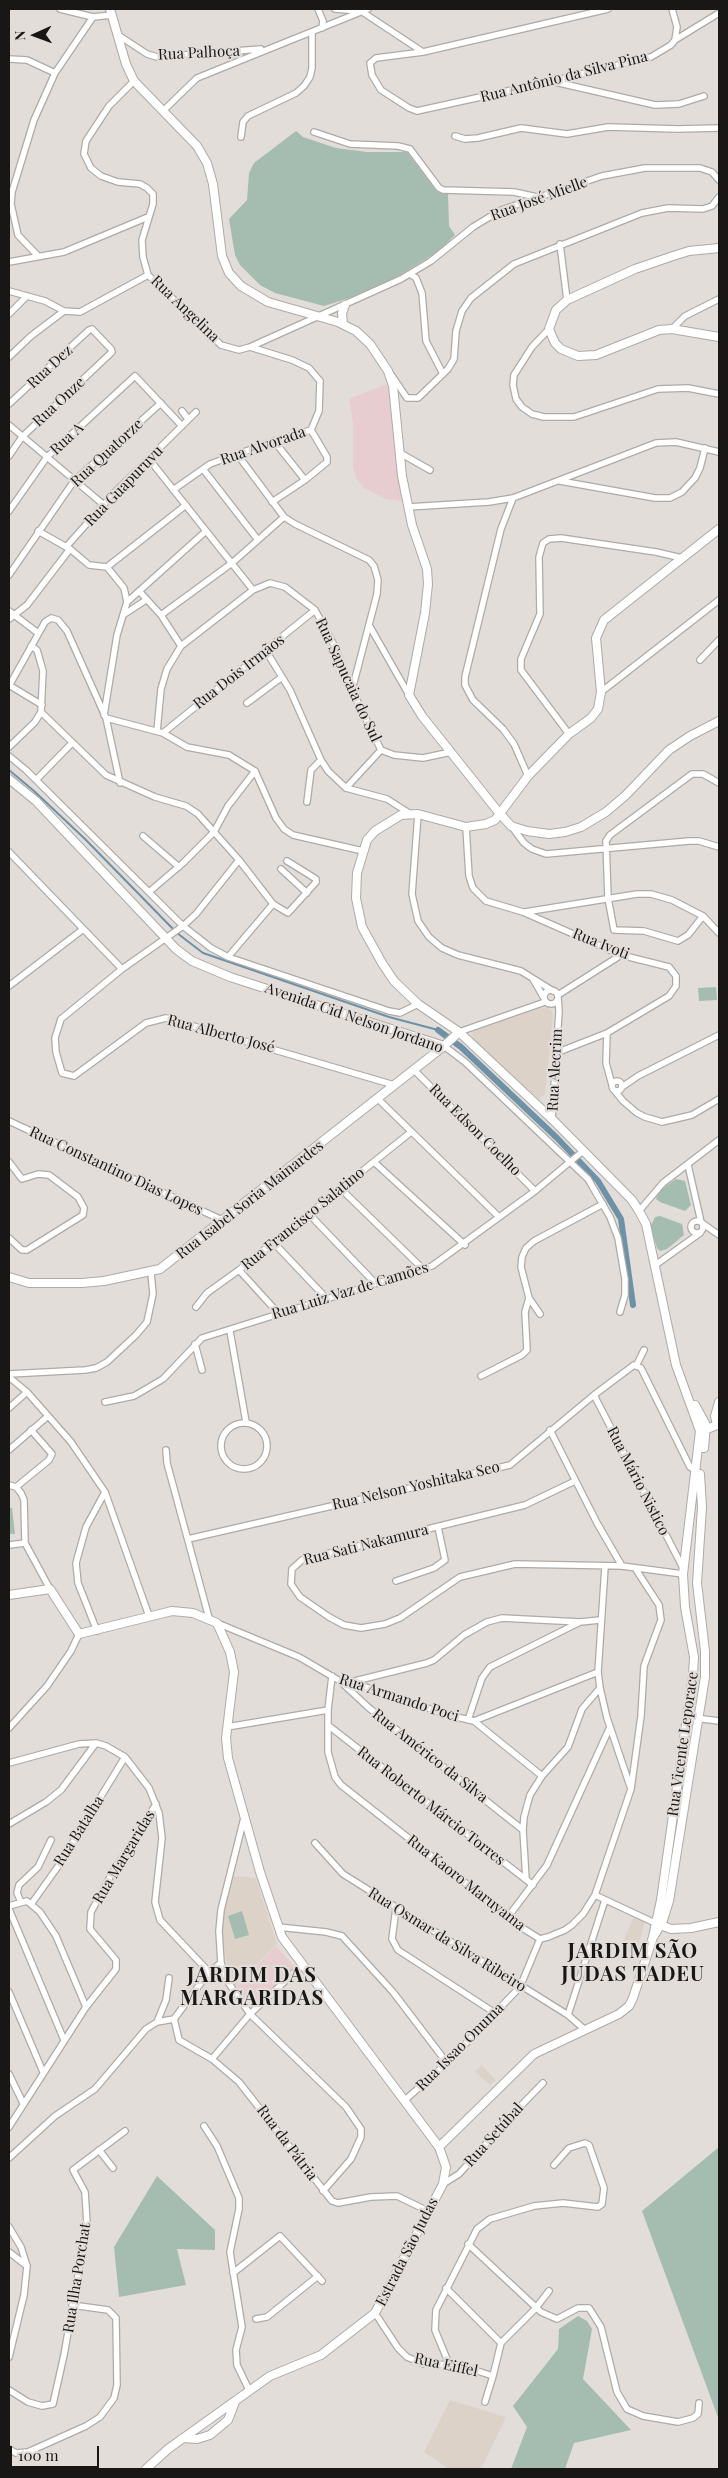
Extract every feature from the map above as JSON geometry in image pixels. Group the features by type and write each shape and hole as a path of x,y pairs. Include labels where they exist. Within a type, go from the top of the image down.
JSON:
{"main road":[{"path":"111,12 122,50 134,81 196,146 207,163 213,184 222,256 229,273 241,286 268,302 343,324 356,331 370,344 388,371 393,386 408,506 427,570 428,584 425,612 409,695 422,716 500,814 511,826 527,831 549,834 581,827 606,812 669,750 690,736 719,721"},
{"path":"719,248 690,250 635,269 567,300 556,310 549,329 555,342 561,349 578,356 596,355 647,333 672,329 719,337"},
{"path":"343,324 342,313 345,305"},
{"path":"409,813 466,827 486,824 500,814 528,776 569,734 591,718 598,708 602,692 596,638 600,627 615,610 719,530"},
{"name":"Avenida Cid Nelson Jordano","path":"9,780 36,801 192,962 210,970 446,1045"},
{"name":"Avenida Cid Nelson Jordano","path":"409,813 394,819 375,831 367,840 357,873 356,898 362,927 390,975 418,1004 456,1034 552,1119 577,1157 632,1200 646,1224 676,1365 703,1430"},
{"name":"Rua Isabel Soria Mainardes","path":"9,1277 30,1283 82,1283 151,1273 175,1260 222,1220 446,1045 456,1034"},
{"path":"703,1430 719,1427 715,1416 719,1402"},
{"name":"Rua Vicente Leporace","path":"439,2147 534,2054 584,2029 610,2019 629,2006 658,1924 687,1717 694,1657 685,1606 683,1571 703,1430"},
{"path":"698,1472 702,1507 697,1583 705,1656 699,1719 669,1900 658,1924 671,1928 691,1928 719,1922"},
{"path":"691,1505 698,1503 702,1507"},
{"path":"9,1595 50,1589 79,1634 148,1616 180,1610 209,1618 217,1623 232,1660 234,1672 228,1727 228,1758 282,1938 301,1966 439,2147"},
{"name":"Estrada São Judas","path":"146,2469 249,2390 281,2370 321,2355 375,2313 443,2184 446,2167 439,2147"},
{"name":"Estrada São Judas","path":"184,2438 198,2439 210,2435 228,2420 235,2402"}],"street":[{"path":"60,9 93,17 111,12"},
{"path":"318,9 323,21 322,28"},
{"path":"335,9 368,9"},
{"path":"360,10 423,52 608,9"},
{"path":"672,9 677,27 675,40"},
{"path":"163,111 192,81 322,28 360,10"},
{"name":"Rua Antônio da Silva Pina","path":"423,52 382,57 373,59 370,63 372,75 381,90 409,108 417,110 553,81 650,57 719,13"},
{"path":"38,256 18,235 11,204 12,192 34,120 56,73 93,17"},
{"path":"241,137 243,122 248,116 296,92 307,81 312,68 312,32"},
{"name":"Rua Palhoça","path":"118,35 147,54 157,57 268,49"},
{"path":"122,50 133,45"},
{"path":"224,52 228,65"},
{"path":"9,59 27,60 56,73"},
{"name":"Rua Angelina","path":"134,81 109,106 86,141 84,154 91,168 101,176 118,182 140,184 153,194 153,204 142,240 142,257 148,275 222,345 239,350 250,348 303,365 314,371 320,381"},
{"path":"553,81 655,105 679,104 704,96"},
{"path":"455,136 465,139 478,138 521,128 567,134 608,127 719,128"},
{"path":"314,132 350,144 398,146 410,149 439,188 443,190 514,192 539,197"},
{"name":"Rua José Mielle","path":"250,348 410,274 431,261 487,217 501,210 602,176 645,168 700,168 712,172 719,180"},
{"path":"388,371 407,398 412,400 418,398 444,374 454,359 458,320 471,298 514,264 560,244 642,213 668,208 703,209 712,206 719,197"},
{"path":"9,262 64,252 148,217"},
{"path":"560,244 567,300"},
{"path":"410,274 416,278 422,293 426,341 444,374"},
{"path":"9,291 45,301 64,311 80,312 148,275"},
{"path":"9,314 27,296"},
{"path":"672,329 685,316 719,299"},
{"path":"9,357 31,336 64,311"},
{"name":"Rua Onze","path":"9,456 22,437 112,351 90,329"},
{"name":"Rua Dez","path":"9,404 90,329"},
{"path":"549,329 532,346 514,375 513,385 516,399 522,407 532,414 544,417 574,417 658,389 688,388 719,394"},
{"name":"Rua A","path":"9,511 47,457 135,376 161,403"},
{"name":"Rua Alvorada","path":"174,490 203,469 237,454 311,430 318,411 320,381"},
{"path":"161,403 182,426"},
{"name":"Rua Quatorze","path":"9,574 74,481 161,403"},
{"path":"182,411 188,419"},
{"name":"Rua Guapuruvu","path":"9,620 12,613 27,605 68,548 104,505 149,458 180,431 182,426 196,412"},
{"path":"9,425 104,505"},
{"path":"272,502 305,480 327,462 327,457 311,430"},
{"path":"274,441 305,480"},
{"path":"408,506 489,502 513,498 656,443 676,442 719,452"},
{"path":"560,481 655,498 670,498 682,492 695,478 700,468 705,448"},
{"path":"400,453 430,470"},
{"path":"237,454 284,517 369,560 377,573 377,594 352,690"},
{"path":"149,458 253,590 181,646 167,669 162,689 160,732"},
{"path":"203,469 258,540"},
{"path":"513,498 501,529 465,677 465,685 473,700 514,744 528,776"},
{"path":"38,530 68,548 89,565 107,567 186,505"},
{"path":"160,615 232,563 284,517"},
{"path":"127,602 206,531"},
{"path":"569,734 521,670 521,659 540,614 539,557 543,543 549,539 562,538 656,552 682,558"},
{"path":"105,717 117,635 127,602 124,588 107,567"},
{"name":"Rua Sapucaia do Sul","path":"253,590 270,583 278,584 301,598 314,610 334,645 352,690 381,750 394,755 423,758 452,752"},
{"path":"139,591 160,615 181,646"},
{"path":"123,615 146,600"},
{"path":"602,692 719,600"},
{"name":"Rua Dois Irmãos","path":"160,732 266,651 314,610"},
{"path":"12,613 38,633"},
{"path":"120,783 105,717 67,631 58,620 51,618 45,622 38,633 9,685 42,708 72,743 99,770 120,783 186,806 198,814 239,860 272,904 290,913 316,882 315,877 287,861"},
{"path":"369,625 409,695"},
{"path":"700,660 719,640"},
{"path":"9,747 35,722 42,708 43,671 37,650 31,646"},
{"path":"266,651 300,710 321,760 346,788 387,799 409,813"},
{"path":"247,703 282,677"},
{"path":"105,717 160,732 186,747 229,755 255,771 276,818 284,829 294,835 363,851"},
{"path":"36,780 72,743"},
{"path":"346,788 381,750"},
{"path":"9,756 36,780 149,892 181,927 203,944 228,957 396,1013 404,1012 418,1004"},
{"path":"307,802 311,770 321,760"},
{"path":"149,892 179,867 214,832 228,806 255,771"},
{"path":"703,916 688,936 678,941 644,931 616,931 612,927 608,898 606,848 610,835 692,774 703,774 719,783"},
{"path":"418,814 412,894 418,921 429,938 442,948 458,955 509,966 532,977 556,995"},
{"path":"511,826 524,843 532,849 546,854 689,840 719,847"},
{"name":"Rua Ivoti","path":"466,827 469,876 473,888 486,901 523,912 621,955 669,967 676,976 676,986 669,996 607,1033 556,1053"},
{"path":"143,836 179,867"},
{"path":"9,852 122,970"},
{"name":"Rua Alberto José","path":"239,860 196,914 168,938 122,970 61,1019 57,1028 56,1052 60,1068 68,1076 74,1076 146,1023 166,1018 394,1085"},
{"path":"281,869 293,883 306,893"},
{"path":"523,912 608,898 650,894 672,900 703,916 719,932"},
{"path":"228,957 272,904"},
{"path":"9,986 82,930"},
{"path":"456,1034 547,1001 621,955"},
{"name":"Rua Alecrim","path":"532,977 558,1022"},
{"path":"547,1001 547,992 556,995"},
{"name":"Rua Alecrim","path":"552,1119 558,1022 556,995"},
{"path":"607,1033 608,1069 613,1088 627,1104 645,1118 662,1122 678,1120 692,1115 719,1100"},
{"path":"613,1088 719,1035"},
{"name":"Avenida Cid Nelson Jordano","path":"446,1045 577,1157 610,1217 622,1257 625,1287 620,1312"},
{"path":"608,1069 620,1084 627,1104"},
{"name":"Rua Edson Coelho","path":"414,1070 536,1191"},
{"path":"613,1088 620,1084"},
{"path":"378,1099 499,1217"},
{"name":"Rua Constantino Dias Lopes","path":"9,1121 222,1220"},
{"name":"Rua Francisco Salatino","path":"196,1307 207,1293 239,1270 410,1132"},
{"path":"639,1211 663,1183 719,1140"},
{"name":"Rua Luiz Vaz de Camões","path":"105,1402 134,1396 163,1379 202,1338 230,1331 423,1269 442,1261 536,1191 577,1157"},
{"path":"9,1162 22,1179 38,1174 48,1175 78,1197 84,1208 83,1214 27,1250 22,1250 9,1238"},
{"path":"374,1162 465,1244"},
{"path":"688,1165 698,1203 701,1232"},
{"path":"340,1188 423,1269"},
{"path":"540,1314 528,1298 521,1262 523,1253 529,1244 603,1204"},
{"path":"309,1214 375,1283"},
{"path":"684,1246 692,1230 691,1225 699,1222"},
{"path":"699,1222 717,1234"},
{"path":"692,1230 696,1234 701,1232 717,1234"},
{"path":"654,1266 701,1232"},
{"path":"273,1242 327,1299"},
{"path":"239,1270 279,1314"},
{"path":"9,1376 85,1370 96,1368 107,1362 147,1322 153,1294 151,1273"},
{"path":"480,1376 526,1352 525,1312 528,1298"},
{"path":"230,1331 246,1422"},
{"path":"195,1344 202,1370"},
{"path":"644,1350 639,1367 690,1467 698,1472"},
{"name":"Rua Nelson Yoshitaka Seo","path":"188,1539 504,1466 518,1459 550,1430 630,1366 639,1367"},
{"path":"9,1376 27,1392 71,1442 105,1492 148,1616"},
{"path":"9,1408 27,1392"},
{"name":"Rua Mário Nistico","path":"594,1395 683,1571"},
{"path":"9,1450 48,1416"},
{"path":"246,1422 260,1429 267,1442 267,1450 259,1464 245,1470 230,1466 221,1453 220,1446 221,1438 231,1426 246,1422"},
{"path":"16,1488 49,1460 52,1454 31,1430"},
{"path":"550,1430 607,1542 622,1566"},
{"path":"166,1450 167,1463 209,1618"},
{"name":"Rua Sati Nakamura","path":"575,1481 526,1505 302,1560 292,1569 290,1584 300,1597 329,1617 354,1628 370,1628 400,1618 453,1581 477,1572 529,1563 605,1567 622,1566 683,1571"},
{"path":"9,1485 16,1488 24,1500 25,1543 50,1589"},
{"path":"96,1631 78,1583 76,1563 86,1527 105,1492"},
{"path":"396,1581 434,1568 445,1560 438,1527"},
{"path":"9,1545 25,1543"},
{"path":"605,1567 598,1672 610,1727 631,1789"},
{"name":"Rua Kaoro Maruyama","path":"332,1676 328,1710 330,1763 341,1785 508,1917 540,1939 565,1930 583,1914 595,1895 631,1789 641,1716 644,1666 661,1620 659,1605 635,1568"},
{"path":"351,1682 434,1660 464,1634 487,1622 515,1617 580,1622 600,1620"},
{"path":"558,1620 562,1630"},
{"path":"471,1720 482,1678 490,1667 580,1622"},
{"name":"Rua Armando Poci","path":"217,1623 299,1657 340,1681 351,1682 471,1720 542,1776"},
{"path":"9,1728 47,1686 71,1651 79,1634"},
{"name":"Rua Armando Poci","path":"471,1720 598,1672"},
{"name":"Rua Américo da Silva","path":"340,1681 369,1708 523,1830"},
{"path":"526,1879 523,1830 527,1806 542,1776 568,1747 582,1709 600,1688"},
{"path":"228,1727 328,1710"},
{"path":"687,1717 719,1721"},
{"name":"Rua Roberto Márcio Torres","path":"329,1726 533,1885"},
{"path":"508,1917 546,1865 610,1727"},
{"path":"9,1824 46,1802 60,1790 96,1743"},
{"path":"9,1763 79,1744 96,1743 106,1746 125,1758 144,1782 156,1804 162,1838 155,1892 157,1912 167,1928 209,1972"},
{"name":"Rua Batalha","path":"32,1903 64,1856 125,1758"},
{"name":"Rua Margaridas","path":"86,2007 116,1969 116,1960 90,1929 91,1912 110,1877 156,1804"},
{"path":"244,1816 222,1910 219,1931 221,1963 228,1982 250,2014 346,2107 361,2129 361,2137 357,2148 322,2191"},
{"path":"21,1902 17,1894 19,1885 38,1867 51,1840"},
{"name":"Rua Osmar da Silva Ribeiro","path":"316,1843 343,1874 520,1987 568,2015 584,2029"},
{"path":"595,1895 658,1924"},
{"path":"568,2015 605,1900"},
{"path":"9,2128 42,2072 64,2040 86,2007 56,1936 32,1903 21,1902 9,1907 64,2040"},
{"path":"396,1908 392,1940 398,1950 495,2013"},
{"path":"278,1927 326,1932 342,1936 393,1992 447,2063"},
{"name":"Rua Issao Onuma","path":"405,2100 447,2063 520,1987 540,1939"},
{"path":"9,2158 55,2116 95,2089 142,2034 157,2022 174,2018 209,1972 221,1963"},
{"path":"212,2059 250,2014 301,1966"},
{"path":"157,2022 166,2000 169,1978"},
{"path":"9,1992 42,2072"},
{"name":"Rua da Pátria","path":"174,2018 179,2040 212,2059 239,2082 251,2095 322,2191 338,2203 370,2197 397,2196 428,2211"},
{"path":"9,2074 23,2103"},
{"name":"Rua Setúbal","path":"443,2184 459,2174 510,2116 543,2083"},
{"path":"204,2126 217,2146 238,2198 238,2209 230,2245 242,2327 236,2358 249,2390"},
{"name":"Rua Ilha Porchat","path":"9,2390 28,2402 42,2406 53,2404 64,2355 87,2224 85,2192 73,2170 125,2131"},
{"path":"449,2364 440,2344 434,2318 446,2288 468,2244 483,2223 502,2215 547,2204 563,2203 598,2207 602,2204 604,2188 589,2145 585,2144 569,2148 554,2165"},
{"path":"99,2150 113,2168"},
{"path":"9,2227 21,2247 28,2266 24,2295 9,2357"},
{"path":"233,2273 280,2236 320,2278 267,2317 256,2320"},
{"path":"468,2244 535,2309 557,2319 578,2308 589,2308 601,2327 617,2392 627,2409 643,2416 678,2422 693,2418 698,2414 699,2404"},
{"path":"9,2252 28,2266"},
{"path":"446,2288 501,2343 535,2309 549,2291"},
{"path":"9,2450 16,2453 28,2452 86,2426 100,2417 109,2408 117,2385 116,2318 108,2310 72,2305"},
{"name":"Rua Eiffel","path":"375,2313 398,2348 407,2357 424,2364 449,2364 468,2367 493,2376 501,2343"},
{"path":"9,2322 16,2327"},
{"path":"485,2402 493,2376"}],"shaded area":[{"path":"387,384 402,501 386,499 364,488 356,478 353,468 353,423 349,399"},
{"path":"548,1007 553,1014 548,1067 545,1094 539,1099 473,1040 472,1034 474,1031"},
{"path":"232,1876 256,1878 277,1944 235,1986 227,1966 222,1934 222,1921"},
{"path":"633,1918 645,1921 636,1955 620,1950"},
{"path":"276,1946 295,1968 256,2005 251,2005 237,1986"},
{"path":"482,2065 496,2080 490,2085 475,2072"},
{"path":"450,2400 506,2417 481,2469 449,2469 424,2452"}],"green space":[{"path":"296,131 303,137 336,148 367,152 407,152 436,190 448,194 449,226 455,235 439,251 395,278 352,297 324,306 275,293 260,285 240,265 235,255 229,219 247,200 249,173 254,163"},
{"path":"716,987 717,1000 699,1001 698,988"},
{"path":"676,1179 685,1181 691,1205 685,1211 656,1199 659,1191"},
{"path":"660,1216 682,1224 684,1235 667,1249 660,1251 657,1248 650,1227 655,1217"},
{"path":"9,1508 12,1508 15,1534 9,1534"},
{"path":"242,1911 249,1935 235,1939 228,1916"},
{"path":"719,2147 719,2420 642,2211"},
{"path":"157,2176 215,2230 215,2250 177,2249 186,2285 119,2297 114,2247"},
{"path":"578,2316 587,2321 592,2329 583,2379 631,2430 574,2443 565,2469 511,2469 527,2427 513,2406 558,2349 559,2329"}],"waterway":[{"path":"9,770 85,839 174,930"},
{"path":"177,933 203,953 389,1017 438,1030"},
{"path":"438,1030 461,1047 557,1138 598,1181 621,1219 633,1305"}],"district":[{"name":"JARDIM SÃO JUDAS TADEU","path":"633,1964"},
{"name":"JARDIM DAS MARGARIDAS","path":"252,1988"}]}
